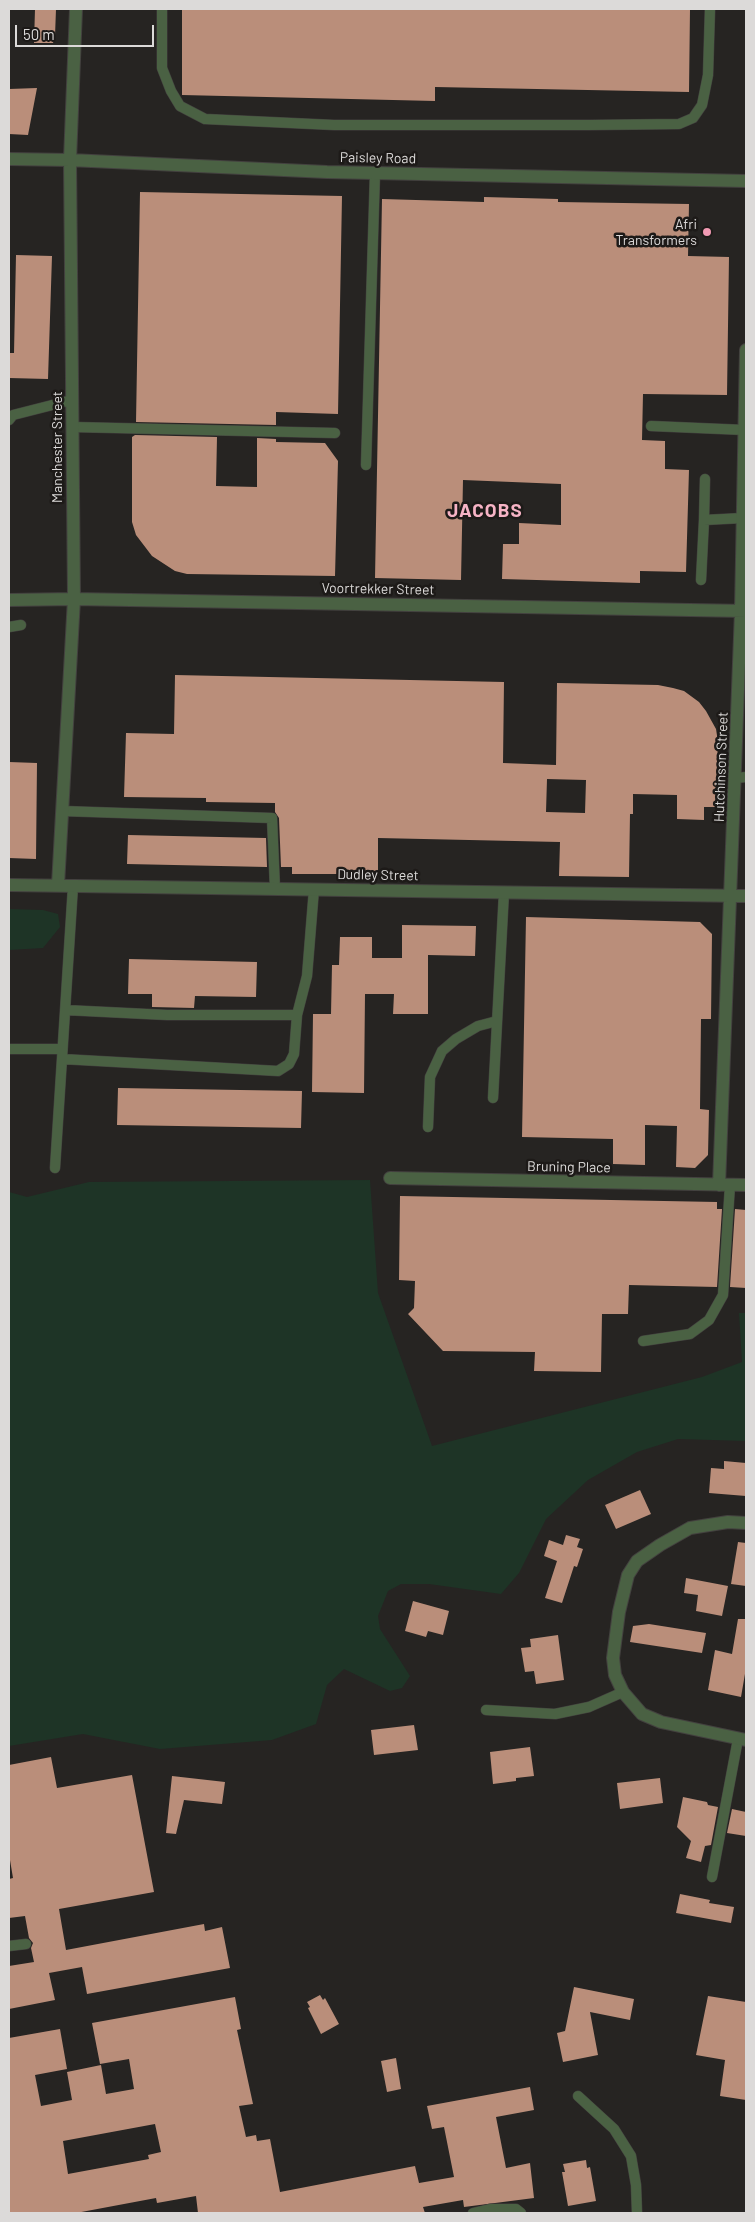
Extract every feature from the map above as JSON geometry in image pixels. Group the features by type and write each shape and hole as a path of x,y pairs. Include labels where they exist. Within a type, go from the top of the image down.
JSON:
{"street":[{"name":"Manchester Street","path":"58,885 74,599 70,160 76,9"},
{"name":"Paisley Road","path":"9,159 375,173 746,181"},
{"name":"Hutchinson Street","path":"724,1185 731,895 741,777 746,350"},
{"name":"Voortrekker Street","path":"9,600 74,599 744,611"},
{"name":"Dudley Street","path":"9,885 746,896"},
{"name":"Bruning Place","path":"390,1178 746,1185"},
{"path":"742,1739 661,1722 642,1714 622,1692 615,1675 613,1658 619,1612 628,1575 637,1561 690,1528 728,1522 746,1523"}],"lane":[{"path":"162,9 162,68 171,91 180,106 204,119 334,125 679,124 693,118 702,105 708,75 710,9"},
{"path":"366,465 375,173"},
{"path":"9,420 13,415 72,400"},
{"path":"651,426 745,438"},
{"path":"72,427 335,433"},
{"path":"701,580 705,479"},
{"path":"704,520 743,518"},
{"path":"9,627 21,625"},
{"path":"62,810 272,818 276,889"},
{"path":"55,1168 73,886"},
{"path":"9,1049 278,1070 289,1064 294,1054 298,1015 307,976 314,889"},
{"path":"493,1098 504,892"},
{"path":"65,1010 167,1015 298,1015"},
{"path":"428,1127 430,1077 442,1051 456,1039 478,1026 497,1021"},
{"path":"643,1341 690,1334 709,1320 723,1295 724,1185"},
{"path":"486,1710 555,1714 589,1708 622,1692"},
{"path":"712,1877 742,1739"},
{"path":"9,1946 26,1944"},
{"path":"578,2096 614,2128 631,2156 636,2184 637,2213"},
{"path":"473,2213 490,2209 516,2209 521,2213"}],"green space":[{"path":"9,909 43,910 58,914 60,927 43,948 9,950"},
{"path":"370,1180 378,1293 432,1446 702,1377 742,1362 739,1313 746,1313 746,1441 678,1439 637,1452 588,1480 546,1519 519,1573 501,1594 429,1584 401,1584 388,1591 378,1616 380,1629 410,1676 402,1688 390,1691 344,1669 327,1685 316,1724 272,1740 160,1749 83,1734 9,1746 9,1192 27,1197 89,1182"}],"building":[{"path":"35,9 56,9 53,43 34,43"},
{"path":"182,9 690,9 689,92 435,87 435,101 182,95"},
{"path":"37,88 28,135 9,134 9,89"},
{"path":"140,192 342,196 338,414 276,412 276,425 136,422"},
{"path":"484,197 558,199 558,202 689,204 688,256 729,257 727,395 643,394 642,440 665,441 665,469 689,470 686,572 640,571 640,583 502,579 503,544 519,544 519,523 561,525 561,484 463,480 461,580 375,578 382,199 484,202"},
{"path":"16,255 52,256 48,379 9,378 9,353 14,353"},
{"path":"135,435 217,437 216,486 257,487 257,438 276,439 276,442 325,443 338,461 335,576 187,574 175,571 152,556 136,535 132,522 132,437"},
{"path":"175,675 504,682 503,763 556,765 557,683 658,685 684,691 699,702 716,729 718,742 715,807 704,807 704,820 677,819 677,795 633,794 633,814 630,814 629,877 559,876 560,842 378,838 378,874 292,874 292,867 281,867 279,818 275,812 275,803 206,802 206,798 124,797 126,733 174,734","holes":["547,779 586,780 585,813 546,812"]},
{"path":"9,762 37,763 36,859 9,858"},
{"path":"128,835 266,838 267,867 127,864"},
{"path":"526,917 700,922 712,934 711,1019 701,1019 700,1109 709,1110 708,1155 695,1168 676,1167 677,1126 645,1125 645,1165 613,1164 613,1139 522,1137"},
{"path":"402,925 476,926 475,956 428,955 428,1014 393,1014 394,994 365,994 364,1093 312,1092 313,1014 331,1014 332,965 339,965 340,937 372,937 372,958 402,958"},
{"path":"129,959 257,962 256,997 195,996 194,1008 152,1007 152,994 128,994"},
{"path":"118,1088 302,1091 301,1128 117,1125"},
{"path":"400,1196 717,1202 717,1209 722,1209 717,1287 629,1285 628,1314 602,1314 601,1372 534,1371 535,1352 443,1351 408,1314 414,1308 415,1281 399,1280"},
{"path":"735,1209 746,1210 746,1288 730,1287"},
{"path":"724,1461 746,1463 746,1496 709,1493 711,1468 724,1469"},
{"path":"640,1490 651,1514 616,1529 605,1505"},
{"path":"566,1535 580,1539 577,1547 583,1549 577,1567 574,1566 562,1603 545,1598 557,1561 544,1556 549,1540 563,1545"},
{"path":"738,1542 746,1543 746,1586 731,1584"},
{"path":"686,1578 728,1586 722,1616 696,1611 698,1595 684,1593"},
{"path":"413,1601 449,1611 443,1635 428,1631 426,1637 405,1631"},
{"path":"738,1619 746,1619 746,1668 741,1697 708,1690 715,1650 732,1654"},
{"path":"649,1624 706,1633 702,1653 630,1642 633,1626"},
{"path":"558,1635 564,1680 536,1684 534,1671 525,1672 521,1648 531,1647 530,1639"},
{"path":"414,1725 418,1750 374,1755 371,1730"},
{"path":"530,1747 534,1776 493,1784 490,1752"},
{"path":"51,1757 57,1788 132,1775 154,1892 59,1909 66,1950 204,1924 205,1931 222,1927 230,1968 87,1994 82,1967 49,1973 55,2000 9,2009 9,1966 34,1962 31,1948 33,1943 29,1938 25,1916 9,1918 9,1879 13,1878 9,1854 9,1765"},
{"path":"172,1776 225,1782 222,1804 184,1800 176,1834 166,1833"},
{"path":"660,1778 663,1803 620,1809 617,1783"},
{"path":"683,1797 707,1802 708,1805 718,1807 711,1845 705,1846 701,1862 686,1858 691,1841 677,1827"},
{"path":"732,1809 746,1812 746,1836 727,1833"},
{"path":"680,1894 710,1900 709,1903 734,1907 731,1923 676,1913"},
{"path":"574,1987 634,1999 630,2020 590,2012 598,2055 563,2062 557,2033 565,2031"},
{"path":"320,1995 323,2000 325,1998 339,2024 321,2034 307,2002"},
{"path":"708,1996 746,2002 746,2100 720,2096 725,2060 696,2055"},
{"path":"235,1997 241,2029 237,2030 253,2104 239,2106 246,2137 256,2135 257,2141 270,2139 280,2192 415,2166 419,2183 454,2177 444,2127 432,2129 427,2106 530,2087 534,2110 496,2117 506,2168 530,2163 534,2198 464,2207 463,2200 423,2207 425,2213 198,2213 196,2196 157,2203 156,2198 76,2213 9,2213 9,2038 60,2029 67,2069 35,2075 41,2106 72,2100 67,2072 101,2065 106,2094 134,2089 129,2059 100,2064 92,2023","holes":["155,2124 161,2152 148,2155 149,2159 68,2174 63,2141"]},
{"path":"396,2058 401,2089 387,2092 381,2061"},
{"path":"586,2160 587,2168 590,2167 596,2201 568,2206 562,2172 565,2172 563,2164"}],"place":[{"name":"Afri Transformers","path":"707,232"}],"district":[{"name":"JACOBS","path":"485,511"}]}
